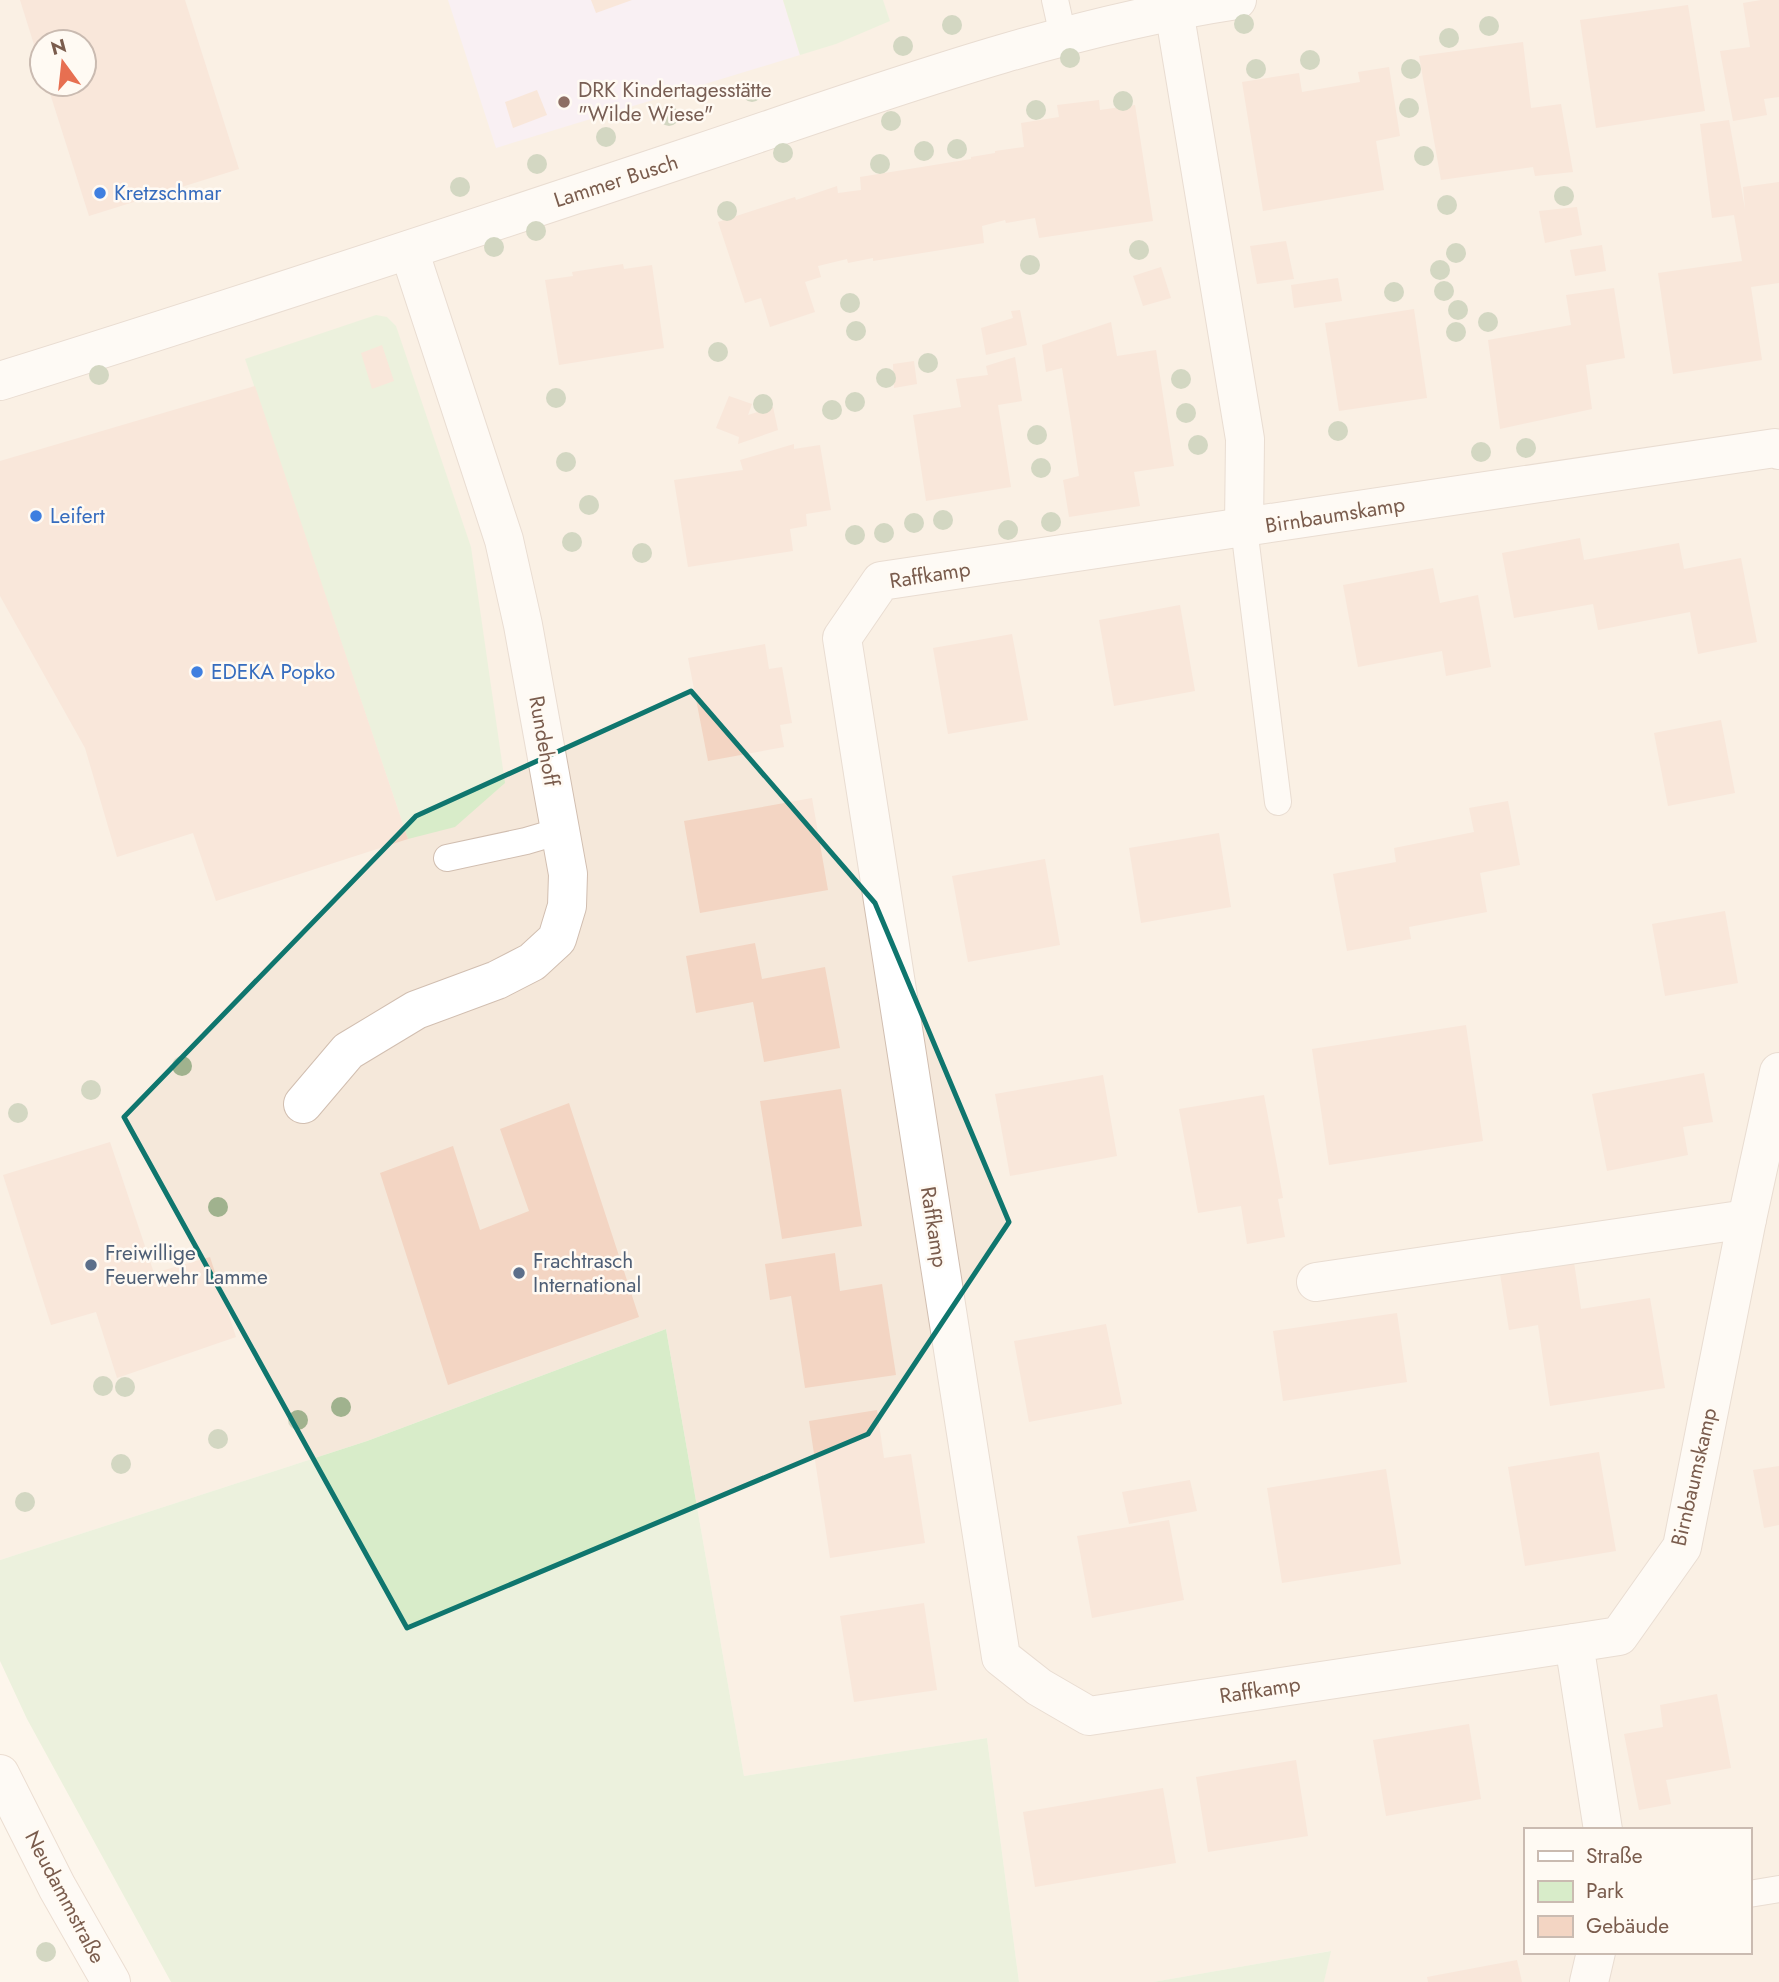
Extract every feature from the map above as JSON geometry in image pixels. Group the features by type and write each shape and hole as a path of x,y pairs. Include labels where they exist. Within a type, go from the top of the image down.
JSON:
{"street":[{"name":"Lammer Busch","path":"0,381 409,250 852,103 1059,18 1174,10 1237,0"},
{"name":"Birnbaumskamp","path":"1174,10 1245,439 1244,528 1775,448 1779,450"},
{"name":"Rundehoff","path":"303,1104 348,1051 416,1010 497,980 532,961 557,939 567,906 568,874 523,625 504,540 409,250"},
{"name":"Raffkamp","path":"1244,528 881,581 842,638 1001,1657 1039,1687 1089,1716 1574,1643"},
{"name":"Birnbaumskamp","path":"1574,1643 1619,1636 1682,1548 1779,1072"},
{"path":"1316,1282 1747,1219"},
{"path":"1574,1643 1603,1828"},
{"name":"Neudammstraße","path":"0,1774 57,1886 111,1982"},
{"path":"1589,1982 1596,1954"}],"lane":[{"path":"1244,528 1278,802"},
{"path":"447,858 526,842 560,831"},
{"path":"1751,1894 1779,1889"}],"highlighted area":[{"path":"691,691 875,903 1009,1222 868,1434 407,1628 124,1117 416,816"}],"shaded area":[{"path":"0,0 1779,0 1779,1982 1324,1982 1330,1951 1153,1982 1019,1982 987,1738 744,1776 666,1329 367,1441 0,1560"},
{"name":"DRK Kindertagesstätte \"Wilde Wiese\"","path":"448,0 783,0 800,55 496,148"}],"green space":[{"path":"783,0 883,0 890,21 836,44 800,55"},
{"path":"376,315 387,317 396,326 471,547 505,783 455,827 408,839 245,359"},
{"path":"666,1329 744,1776 987,1738 1019,1982 171,1982 27,1719 0,1661 0,1560 367,1441"},
{"path":"1331,1951 1324,1982 1153,1982"}],"building":[{"path":"20,0 185,0 239,169 89,216 51,98 98,98 98,28 29,28"},
{"path":"591,0 632,0 596,13"},
{"path":"1779,0 1779,97 1764,99 1767,115 1733,121 1720,51 1750,47 1743,3"},
{"path":"1688,5 1705,111 1596,128 1580,20"},
{"path":"1523,42 1531,108 1561,104 1573,172 1535,176 1533,167 1441,180 1419,56"},
{"path":"1389,67 1400,136 1376,141 1384,190 1263,211 1242,82 1299,73 1302,92 1360,82 1358,72"},
{"path":"537,90 547,115 513,128 505,102"},
{"path":"1099,100 1100,110 1135,105 1153,221 1039,238 1035,218 1006,223 1005,220 982,226 984,243 873,261 873,258 848,263 847,259 818,266 821,277 805,282 815,312 770,327 761,298 745,303 718,222 837,186 838,193 861,190 860,177 971,159 995,151 1024,147 1021,123 1059,117 1057,105"},
{"path":"1729,120 1745,209 1743,187 1779,182 1779,283 1751,287 1762,360 1673,374 1658,273 1742,261 1734,215 1712,218 1700,124"},
{"path":"1577,207 1582,235 1545,243 1539,211"},
{"path":"1286,241 1294,279 1257,284 1250,246"},
{"path":"1602,245 1606,271 1575,276 1570,250"},
{"path":"623,264 624,269 652,265 664,348 559,365 545,280 573,276 572,272"},
{"path":"1161,267 1171,298 1143,306 1133,276"},
{"path":"1338,278 1342,301 1294,308 1291,285"},
{"path":"1614,288 1625,358 1586,365 1592,409 1500,429 1488,340 1571,325 1566,295"},
{"path":"1414,309 1427,398 1339,411 1325,323"},
{"path":"1020,310 1027,345 986,355 981,328 1013,318 1011,311"},
{"path":"1111,322 1117,356 1156,350 1174,466 1134,472 1140,506 1069,517 1063,480 1079,476 1071,423 1062,368 1046,372 1042,345"},
{"path":"382,345 394,381 372,389 361,353"},
{"path":"1015,357 1022,401 998,405 1011,487 926,501 913,415 961,407 956,379 988,375 986,366"},
{"path":"914,361 917,384 894,388 893,364"},
{"name":"EDEKA Popko","path":"255,386 408,839 216,901 193,833 117,857 85,748 0,596 0,461"},
{"path":"729,396 752,404 748,415 773,407 778,430 738,444 739,437 716,428"},
{"path":"794,444 794,449 820,445 831,510 806,514 807,526 790,529 793,551 688,567 674,480 743,470 740,460"},
{"path":"1580,538 1584,560 1679,543 1684,569 1741,558 1757,642 1698,654 1690,612 1598,630 1593,604 1514,618 1502,553"},
{"path":"1433,568 1440,603 1478,595 1491,667 1446,676 1442,651 1358,667 1343,585"},
{"path":"1180,605 1195,691 1114,706 1099,620"},
{"path":"1012,634 1028,720 948,734 933,648"},
{"path":"765,644 769,669 782,667 792,723 780,725 784,747 708,761 688,658"},
{"path":"1721,720 1735,793 1668,806 1654,733"},
{"path":"812,798 828,890 700,913 684,821"},
{"path":"1508,801 1520,865 1480,873 1487,912 1409,927 1411,939 1347,951 1333,874 1396,862 1394,848 1474,832 1469,808"},
{"path":"1219,833 1231,907 1141,923 1129,848"},
{"path":"1045,859 1060,945 968,962 952,876"},
{"path":"1725,911 1738,983 1665,996 1652,924"},
{"path":"755,943 762,979 825,967 840,1048 764,1062 753,1002 696,1013 686,956"},
{"path":"1466,1025 1483,1141 1329,1165 1312,1049"},
{"path":"1704,1073 1713,1122 1683,1127 1688,1155 1607,1171 1592,1094"},
{"path":"1103,1075 1117,1156 1010,1176 995,1094"},
{"path":"841,1089 862,1226 782,1239 760,1101"},
{"path":"1264,1095 1283,1198 1278,1199 1285,1237 1247,1244 1241,1206 1198,1213 1179,1109"},
{"name":"Frachtrasch International","path":"569,1103 639,1317 448,1385 380,1173 453,1146 480,1230 529,1211 500,1129"},
{"name":"Freiwillige Feuerwehr Lamme","path":"110,1142 154,1273 210,1257 236,1337 117,1378 96,1312 51,1325 3,1175"},
{"path":"835,1253 840,1291 882,1284 896,1375 805,1388 791,1296 770,1300 765,1264"},
{"path":"1574,1262 1581,1309 1650,1298 1665,1388 1550,1406 1538,1325 1509,1330 1500,1274"},
{"path":"1397,1313 1407,1382 1283,1401 1273,1331"},
{"path":"1106,1324 1122,1404 1029,1422 1014,1341"},
{"path":"877,1410 884,1458 911,1454 925,1543 830,1558 809,1421"},
{"path":"1599,1452 1616,1551 1525,1566 1508,1467"},
{"path":"1779,1466 1779,1525 1764,1528 1753,1470"},
{"path":"1386,1469 1401,1564 1282,1583 1267,1488"},
{"path":"1190,1480 1197,1511 1129,1524 1122,1492"},
{"path":"1169,1520 1184,1600 1092,1618 1077,1536"},
{"path":"924,1603 937,1690 854,1702 840,1616"},
{"path":"1717,1694 1731,1768 1666,1780 1671,1804 1639,1810 1624,1734 1663,1727 1660,1705"},
{"path":"1469,1724 1481,1799 1386,1816 1373,1740"},
{"path":"1296,1760 1308,1836 1208,1852 1196,1777"},
{"path":"1163,1788 1176,1863 1035,1887 1023,1812"},
{"path":"1517,1960 1522,1982 1428,1982 1427,1977"}],"place":[{"name":"DRK Kindertagesstätte \"Wilde Wiese\"","path":"564,102"},
{"name":"Kretzschmar","path":"100,193"},
{"name":"Leifert","path":"36,516"},
{"name":"EDEKA Popko","path":"197,672"},
{"name":"Freiwillige Feuerwehr Lamme","path":"91,1265"},
{"name":"Frachtrasch International","path":"519,1273"}]}
